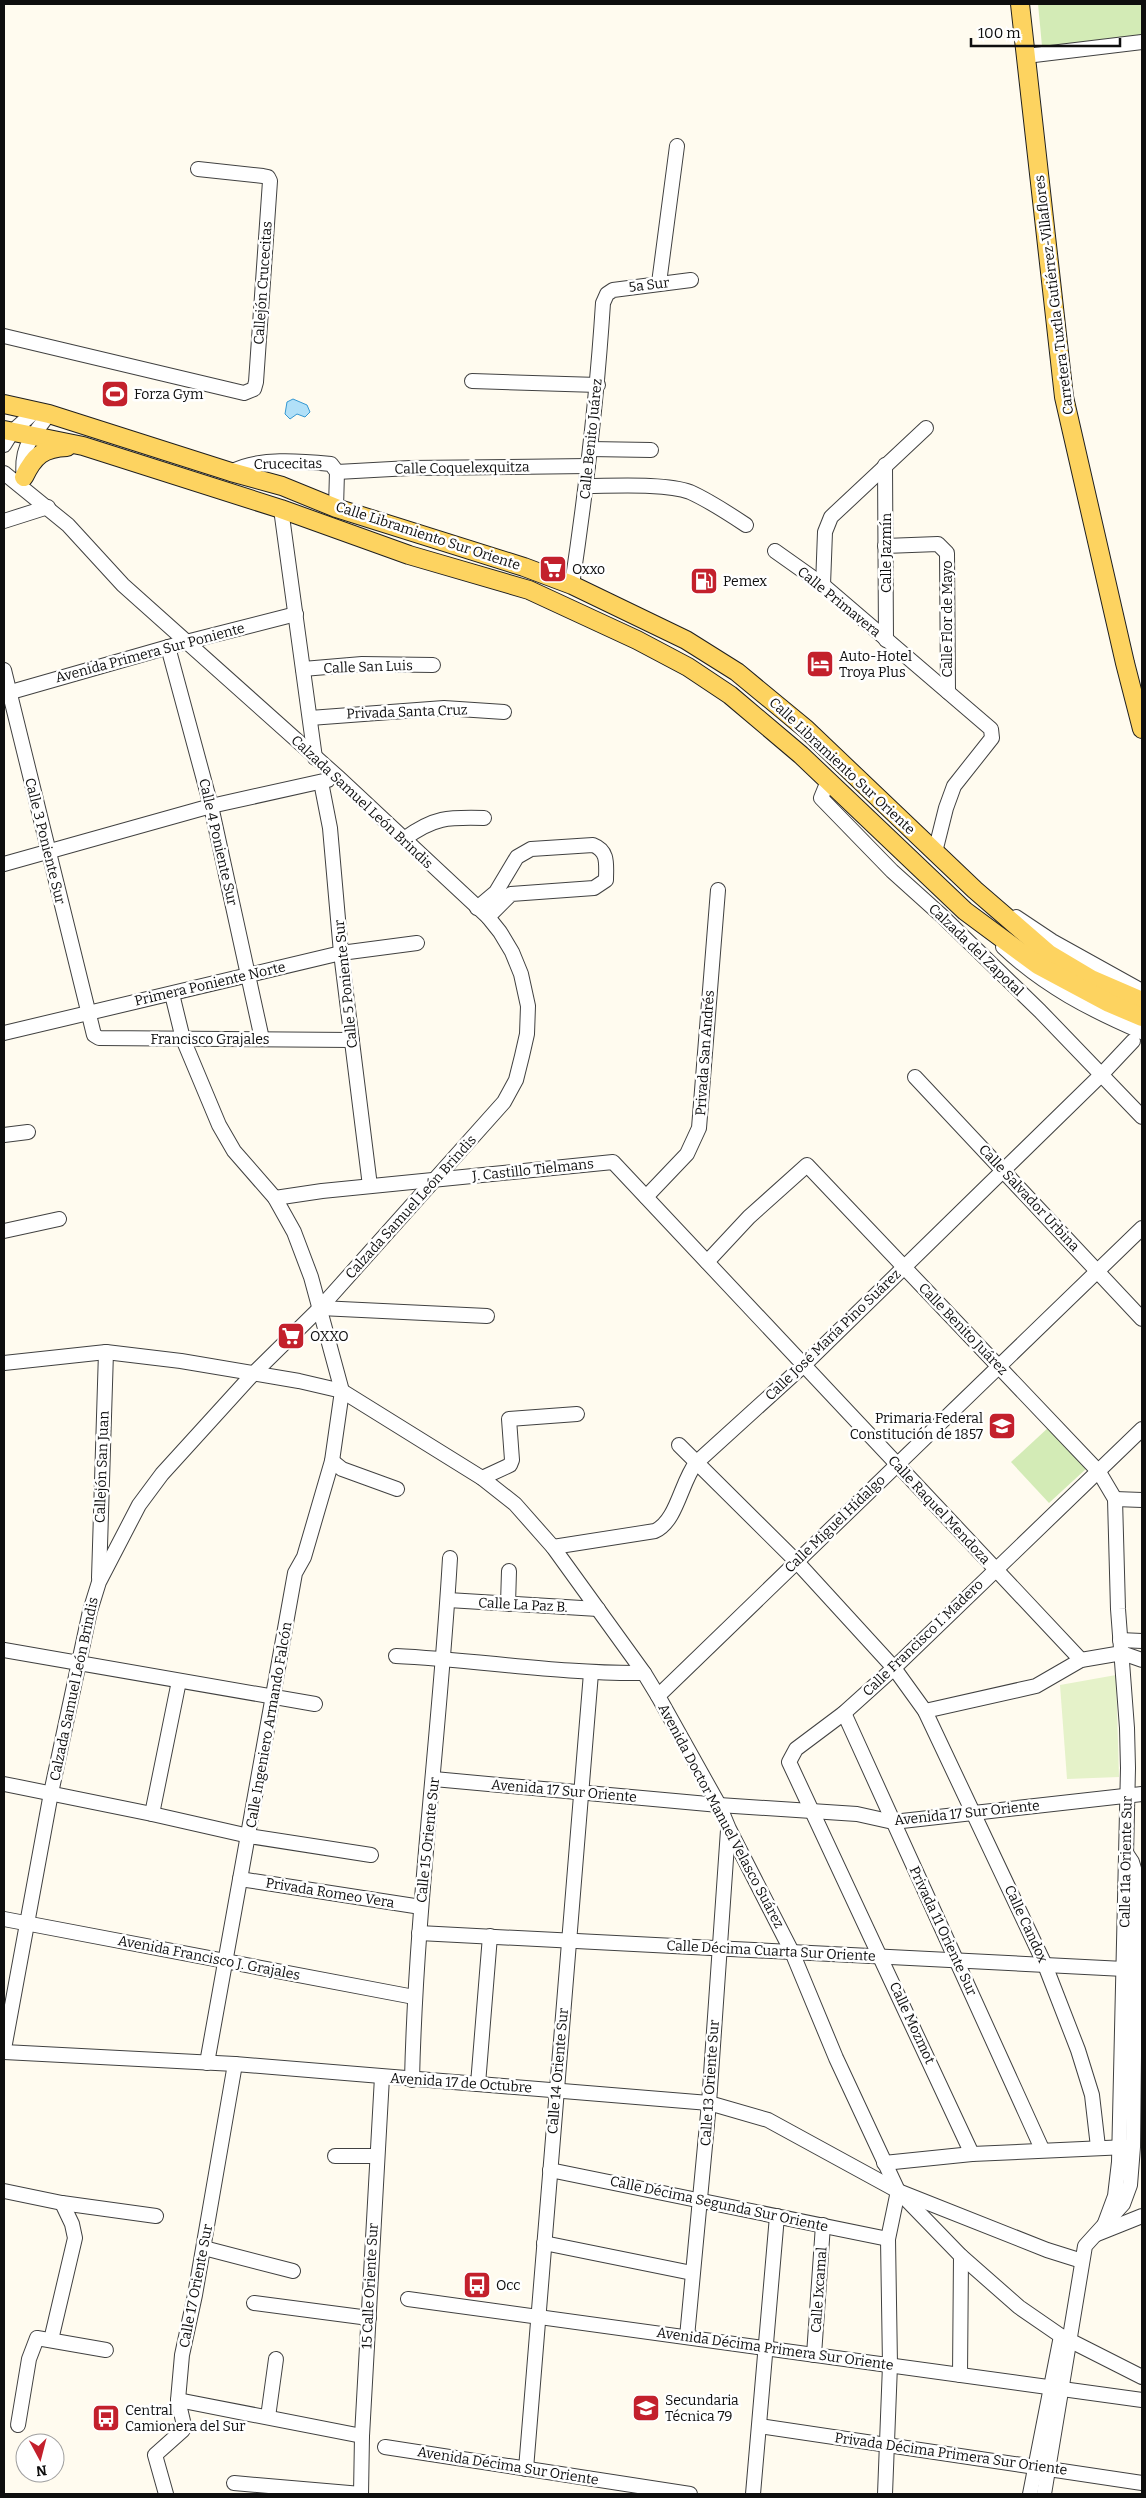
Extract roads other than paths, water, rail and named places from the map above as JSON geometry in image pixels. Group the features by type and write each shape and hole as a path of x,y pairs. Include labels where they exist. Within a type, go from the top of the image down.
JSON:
{"main road":[{"name":"Carretera Tuxtla Gutiérrez-Villaflores","path":"1020,4 1064,398 1127,672 1142,729"},
{"name":"Calle Libramiento Sur Oriente","path":"4,404 42,413 230,472 282,486 336,508 524,567 572,585 686,640 736,672 806,729 975,890 1049,954 1091,979 1142,1001"},
{"name":"Calle Libramiento Sur Oriente","path":"6,436 32,437 83,446 281,509 409,555 529,590 637,640 688,668 730,695 801,754 965,911 1038,965 1109,1003 1142,1017"},
{"path":"26,484 34,459 40,454 55,448 83,446"}],"street":[{"path":"1026,56 1142,42"},
{"path":"659,284 678,146"},
{"name":"Callejón Crucecitas","path":"4,336 244,393 254,389 270,181 268,177 198,169"},
{"name":"5a Sur","path":"607,294 613,290 691,280"},
{"name":"Calle Benito Juárez","path":"572,585 587,486 598,385 604,303 607,294"},
{"path":"472,381 598,385"},
{"path":"6,436 42,413"},
{"path":"26,484 22,459 42,413"},
{"path":"823,585 825,532 831,517 926,428"},
{"path":"590,449 651,450"},
{"name":"Crucecitas","path":"230,472 242,466 313,462 331,464 336,472 336,508"},
{"name":"Calle Jazmín","path":"886,465 886,640"},
{"name":"Calle Coquelexquitza","path":"336,472 419,468 588,466"},
{"name":"Calzada Samuel León Brindis","path":"4,473 26,484 123,584 339,778 488,917 512,952 521,974 528,1006 527,1034 516,1080 504,1102 320,1308 253,1374 162,1474 139,1505 99,1582 78,1663 4,2051"},
{"path":"587,486 666,488 688,492 715,505 746,525"},
{"path":"4,521 48,508"},
{"path":"281,509 316,758"},
{"name":"Calle Flor de Mayo","path":"886,546 938,544 944,547 947,552 948,692"},
{"name":"Calle Primavera","path":"775,551 823,585 993,733 992,738 954,786 934,852"},
{"name":"Avenida Primera Sur Poniente","path":"7,693 186,642 296,614"},
{"name":"Calle 4 Poniente Sur","path":"168,647 211,806 262,1039"},
{"name":"Calle San Luis","path":"303,669 362,664 433,665"},
{"name":"Calle 3 Poniente Sur","path":"4,670 7,693 88,1011"},
{"name":"Privada Santa Cruz","path":"310,718 444,708 504,712"},
{"path":"4,864 211,806 339,778"},
{"name":"Calzada del Zapotal","path":"828,781 820,798 892,871 942,916 1040,1012 1142,1117"},
{"name":"Calle 5 Poniente Sur","path":"321,782 330,828 341,952 370,1186"},
{"path":"841,819 853,805"},
{"path":"404,839 423,826 438,820 457,817 484,818"},
{"path":"477,908 496,892 517,857 531,849 593,845 600,848 606,859 606,880 594,888 511,894 488,917"},
{"name":"Privada San Andrés","path":"646,1197 687,1154 699,1128 718,890"},
{"path":"975,890 1052,941 1142,991"},
{"path":"965,911 1024,968 1065,995 1138,1036"},
{"name":"Primera Poniente Norte","path":"4,1033 88,1011 249,976 341,952 417,943"},
{"path":"172,994 183,1039 219,1125 234,1151 275,1198 297,1240 320,1308 342,1391"},
{"name":"Francisco Grajales","path":"88,1011 94,1036 99,1038 352,1040"},
{"name":"Calle José María Pino Suárez","path":"553,1547 655,1531 662,1528 669,1521 688,1473 696,1463 804,1365 1101,1075 1138,1036"},
{"name":"Calle Salvador Urbina","path":"915,1077 1142,1319"},
{"path":"4,1135 28,1132"},
{"name":"Calle Raquel Mendoza","path":"613,1162 1081,1660"},
{"name":"J. Castillo Tielmans","path":"275,1198 370,1186 613,1162"},
{"name":"Calle Benito Juárez","path":"707,1262 749,1217 807,1165 1099,1472 1115,1499"},
{"path":"4,1231 59,1219"},
{"name":"Calle Miguel Hidalgo","path":"658,1696 1142,1228"},
{"path":"320,1308 487,1316"},
{"name":"Avenida Doctor Manuel Velasco Suárez","path":"4,1365 106,1352 181,1361 299,1380 342,1391 482,1478 516,1504 553,1547 644,1673 658,1696 718,1805 728,1829 792,1952 836,2058 898,2191"},
{"name":"Callejón San Juan","path":"99,1582 106,1352"},
{"name":"Calle Ingeniero Armando Falcón","path":"207,2063 295,1573 304,1557 332,1461 342,1391"},
{"path":"482,1478 510,1465 512,1460 509,1419 577,1414"},
{"name":"Calle Francisco I. Madero","path":"789,1762 796,1749 844,1713 894,1668 1142,1429"},
{"name":"Calle Candox","path":"679,1445 797,1562 894,1668 925,1711 1045,1965 1084,2068 1092,2095 1098,2147"},
{"path":"332,1461 342,1469 396,1489"},
{"path":"1115,1499 1142,1500"},
{"name":"Calle 11a Oriente Sur","path":"1115,1499 1121,1646 1126,1696 1127,1796 1124,1969 1132,2062"},
{"name":"Calle 15 Oriente Sur","path":"412,2080 414,1997 434,1779 450,1558"},
{"path":"508,1604 509,1571"},
{"name":"Calle La Paz B.","path":"448,1600 598,1609"},
{"path":"925,1711 1036,1686 1081,1660 1142,1641"},
{"path":"1121,1646 1142,1660"},
{"path":"4,1650 315,1704"},
{"path":"396,1656 591,1673 644,1673"},
{"name":"Calle 14 Oriente Sur","path":"526,2469 591,1673"},
{"path":"152,1814 179,1681"},
{"name":"Privada 11 Oriente Sur","path":"844,1713 1042,2149"},
{"name":"Calle Mozmot","path":"789,1762 972,2154"},
{"name":"Avenida 17 Sur Oriente","path":"434,1779 718,1805 857,1814 893,1822 1142,1794"},
{"path":"4,1784 249,1836 371,1855"},
{"name":"Calle 13 Oriente Sur","path":"687,2337 709,2103 728,1829"},
{"name":"Calle 11a Oriente Sur","path":"1042,2468 1085,2246 1123,2204 1130,2185 1125,2162 1138,1989 1139,1915 1136,1874 1132,1862 1126,1853"},
{"name":"Privada Romeo Vera","path":"240,1879 421,1907"},
{"name":"Avenida Francisco J. Grajales","path":"4,1919 414,1997"},
{"name":"Calle Décima Cuarta Sur Oriente","path":"419,1933 1124,1969"},
{"path":"478,2084 490,1936"},
{"name":"Avenida 17 de Octubre","path":"4,2051 235,2064 709,2103 768,2120 898,2191"},
{"name":"Calle 17 Oriente Sur","path":"166,2494 155,2455 183,2430 184,2422 178,2400 182,2355 204,2248 235,2064"},
{"name":"15 Calle Oriente Sur","path":"361,2494 362,2436 382,2077"},
{"path":"884,2163 1042,2149 1126,2147"},
{"path":"335,2156 377,2156"},
{"name":"Calle Décima Segunda Sur Oriente","path":"550,2170 888,2239"},
{"path":"4,2191 62,2203 156,2216"},
{"path":"885,2494 890,2365 888,2239 898,2191"},
{"path":"898,2191 961,2256 1019,2307 1066,2338 1142,2377"},
{"path":"898,2191 1047,2250 1082,2261"},
{"path":"52,2340 75,2238 72,2224 62,2203"},
{"path":"753,2494 777,2216"},
{"path":"1095,2235 1142,2216"},
{"name":"Calle Ixcamal","path":"814,2355 823,2226"},
{"path":"544,2243 692,2273"},
{"path":"204,2248 294,2271"},
{"path":"960,2375 961,2256"},
{"name":"Avenida Décima Primera Sur Oriente","path":"408,2299 1142,2400"},
{"path":"254,2303 369,2318"},
{"path":"18,2425 36,2338 106,2350"},
{"path":"268,2417 276,2358"},
{"path":"178,2400 362,2436"},
{"name":"Privada Décima Primera Sur Oriente","path":"760,2426 1142,2483"},
{"name":"Avenida Décima Sur Oriente","path":"385,2447 690,2494"},
{"path":"1030,2494 1042,2468"},
{"path":"1042,2468 1044,2494"},
{"path":"234,2483 361,2494"}],"water":[{"path":"293,399 307,405 310,412 305,417 297,414 290,419 285,414 287,402"}],"place":[{"name":"Forza Gym","path":"115,394"},
{"name":"Oxxo","path":"553,569"},
{"name":"Pemex","path":"704,581"},
{"name":"Auto-Hotel Troya Plus","path":"820,664"},
{"name":"OXXO","path":"291,1336"},
{"name":"Primaria Federal Constitución de 1857","path":"1002,1426"},
{"name":"Occ","path":"477,2285"},
{"name":"Secundaria Técnica 79","path":"646,2408"},
{"name":"Central Camionera del Sur","path":"106,2418"}]}
